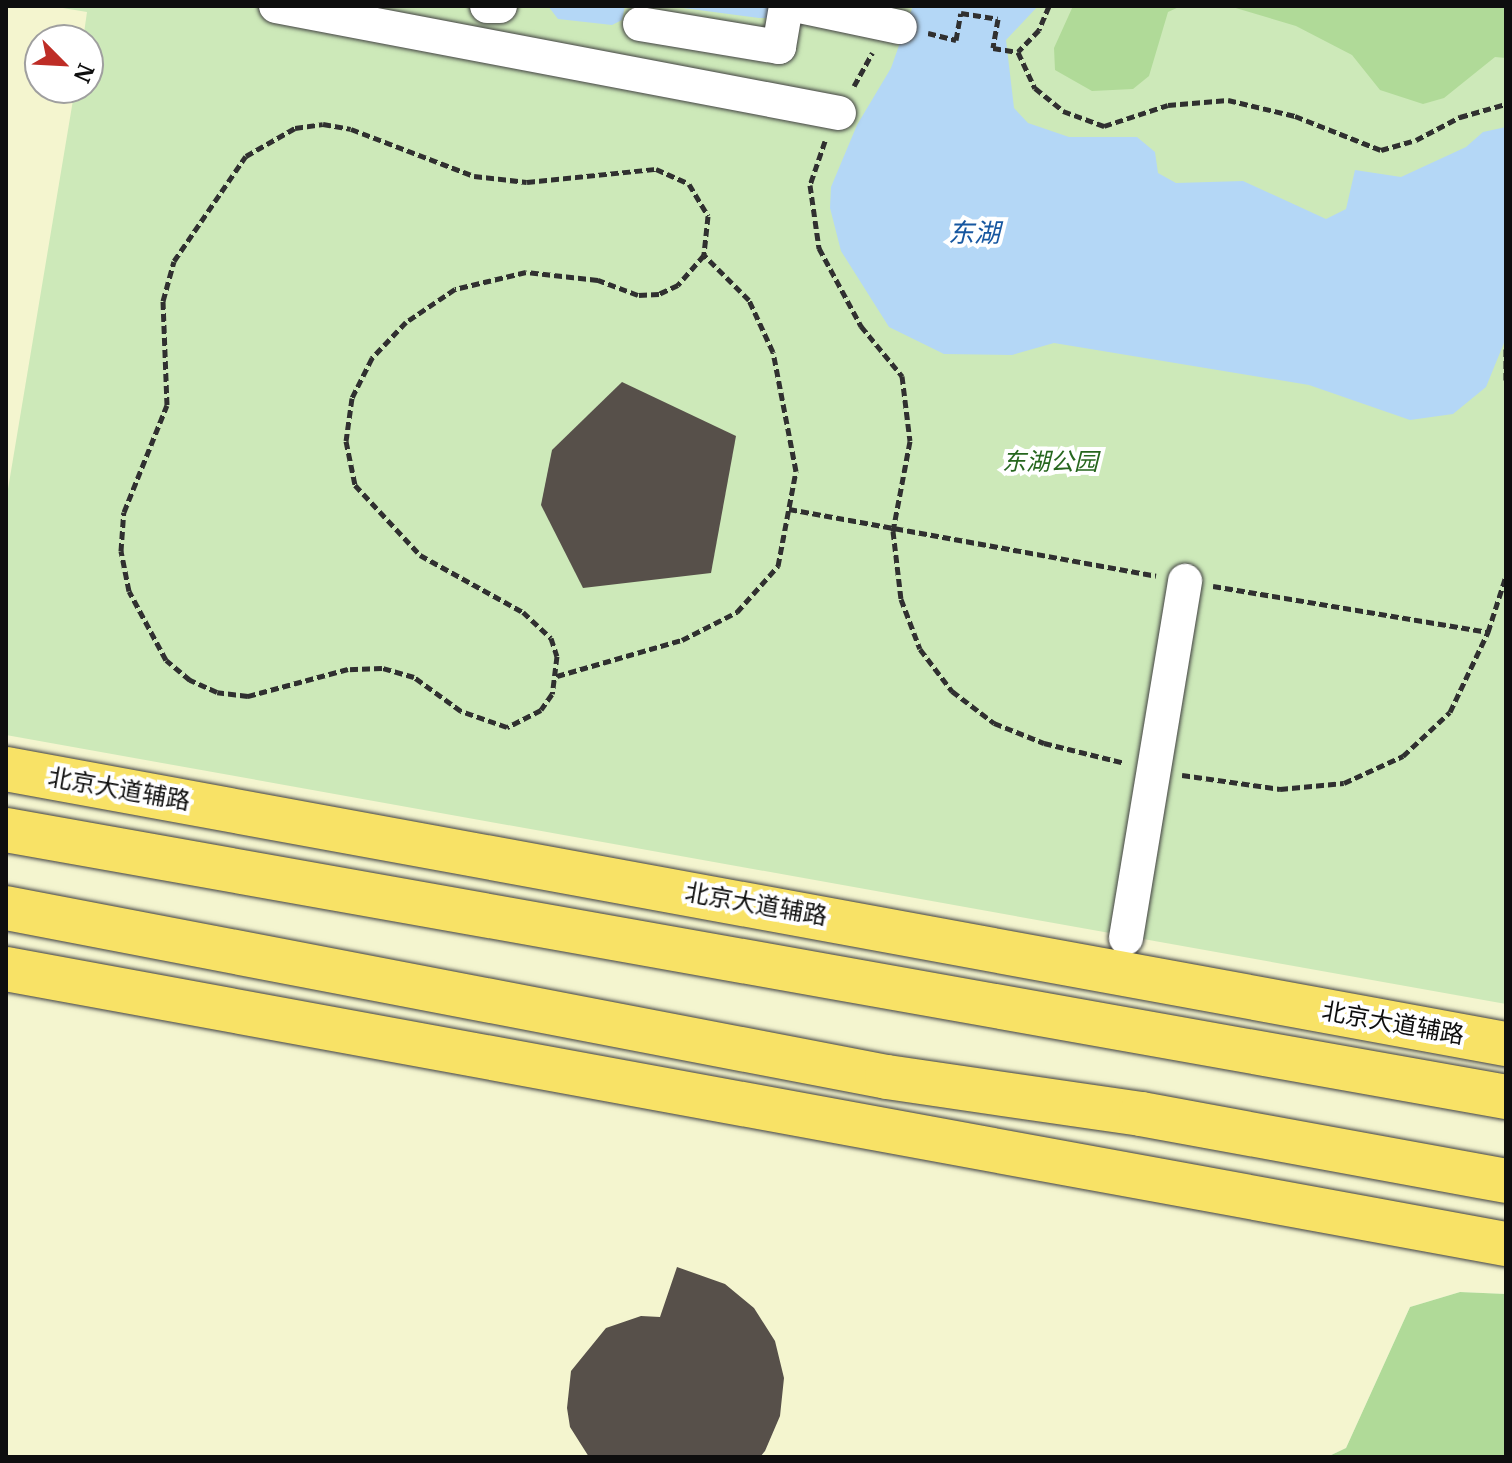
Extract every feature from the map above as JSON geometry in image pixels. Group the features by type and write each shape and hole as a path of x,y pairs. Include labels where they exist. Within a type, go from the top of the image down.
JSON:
{"main road":[{"name":"北京大道辅路","path":"6,769 1506,1044"},
{"path":"6,830 1506,1097"},
{"path":"6,908 887,1077 1141,1114 1506,1181"},
{"path":"6,969 1506,1244"}],"street":[{"path":"276,6 839,113"},
{"path":"487,6 500,6"},
{"path":"640,24 779,47 786,6"},
{"path":"800,6 893,25"},
{"path":"1126,938 1185,581"}],"path":[{"path":"1018,52 1039,30 1049,6"},
{"path":"1018,52 993,48 998,19 961,13 956,40 893,25 839,113 810,185 819,248 861,326 902,376 910,441 893,531 901,599 920,649 952,691 994,723 1044,743 1155,771 1280,789 1344,783 1403,756 1450,712 1488,632 1506,576"},
{"path":"1018,52 1035,88 1063,111 1104,126 1168,105 1228,100 1295,116 1381,150 1416,140 1460,117 1506,104"},
{"path":"323,124 351,129 474,176 527,182 637,169 674,173 689,184 708,216 704,255 678,285 659,294 638,295 598,280 526,272 455,289 406,322 372,358 352,398 346,441 355,485 420,555 539,623 554,647 557,676 541,710 507,727 461,711 414,677 382,668 348,669 248,696 217,692 190,680 166,660 129,591 121,551 124,512 167,405 163,301 174,261 246,156 295,128 323,124"},
{"path":"557,676 682,640 737,612 778,566 796,471 773,352 749,300 704,255"},
{"path":"1506,349 1506,380"},
{"path":"789,509 893,531"}],"green space":[{"path":"6,6 1506,6 1506,1294 1460,1292 1410,1307 1346,1448 1327,1457 6,1457"},
{"name":"东湖公园","path":"51,6 1506,6 1506,1004 6,735 6,501 72,104 104,104 104,24 85,24 87,12"},
{"path":"1073,6 1181,6 1168,12 1149,76 1133,89 1092,91 1055,70 1054,48"},
{"path":"1229,6 1506,6 1506,58 1495,57 1444,98 1423,104 1380,90 1352,55 1296,26"},
{"path":"1460,1292 1506,1294 1506,1457 1327,1457 1346,1448 1410,1307"}],"water":[{"path":"548,6 625,6 622,20 612,25 558,19"},
{"path":"668,6 773,6 767,18 759,18"},
{"name":"东湖","path":"913,6 1038,6 1006,40 1014,108 1028,123 1069,137 1137,137 1155,152 1158,173 1176,183 1243,181 1326,219 1346,209 1355,170 1401,177 1466,147 1483,132 1506,127 1506,338 1486,387 1453,414 1410,420 1309,385 1054,343 1012,355 944,354 889,327 841,251 830,208 831,187 857,125 891,68"}],"building":[{"path":"622,382 736,436 711,573 583,588 541,505 552,450"},
{"path":"677,1267 725,1284 754,1308 775,1341 784,1378 780,1416 765,1451 760,1457 589,1457 570,1427 567,1408 571,1371 606,1328 641,1316 660,1317"}]}
